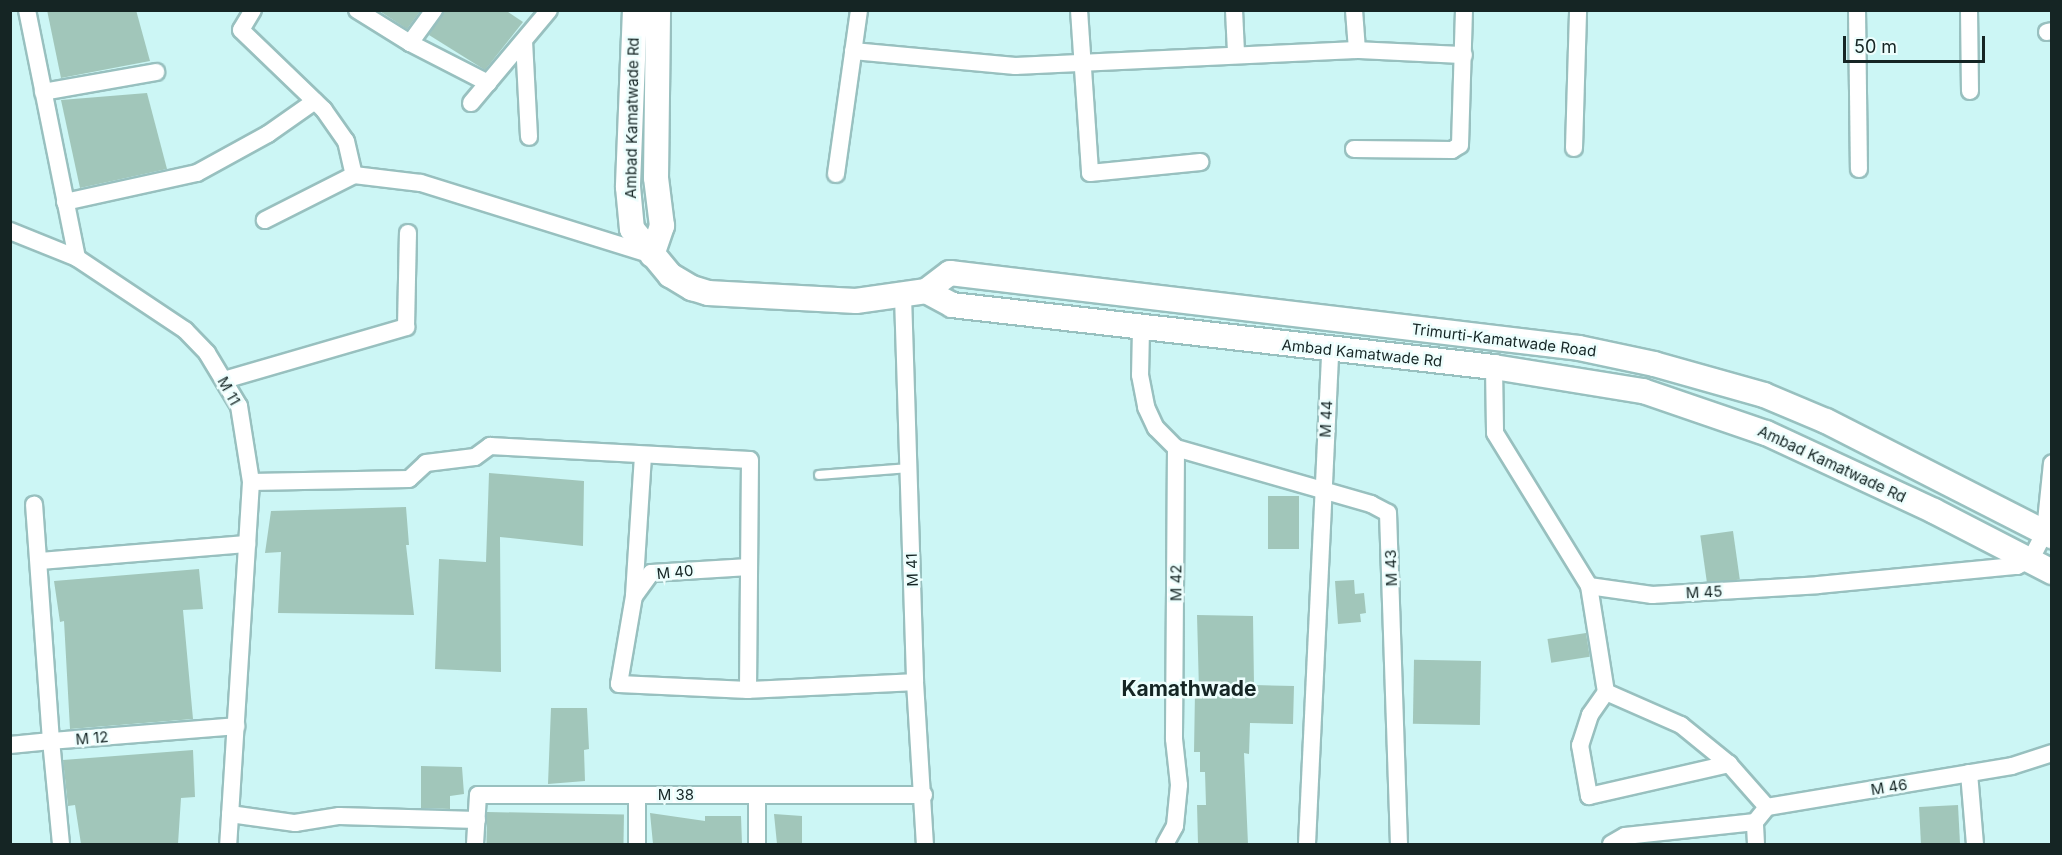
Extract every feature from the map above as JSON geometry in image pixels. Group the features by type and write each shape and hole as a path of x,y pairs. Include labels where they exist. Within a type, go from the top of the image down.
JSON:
{"street":[{"path":"27,10 78,258"},
{"path":"253,10 241,30 315,101 346,141 354,175"},
{"path":"357,10 410,43 488,83"},
{"path":"410,43 434,10"},
{"path":"471,103 549,10"},
{"name":"Ambad Kamatwade Rd","path":"635,10 628,187 632,230 652,255 680,282 708,293 856,301 926,291 952,305 1141,329 1494,367 1613,385 1699,407 1791,444 2031,559 2052,572"},
{"name":"Ambad Kamatwade Rd","path":"652,255 662,226 656,178 658,10"},
{"path":"836,174 859,10"},
{"path":"1079,10 1090,173 1200,162"},
{"path":"1234,10 1236,53"},
{"path":"1354,10 1357,50"},
{"path":"1354,149 1457,148 1463,141 1464,10"},
{"path":"1574,148 1578,10"},
{"path":"1857,10 1859,169"},
{"path":"1969,10 1970,92"},
{"path":"524,41 529,138"},
{"path":"854,51 1015,66 1236,53 1357,50 1464,55"},
{"path":"44,92 156,72"},
{"path":"65,202 196,173 267,134 315,101"},
{"path":"265,220 354,175 421,183 652,255"},
{"name":"M 11","path":"10,231 78,258 185,330 207,353 239,406 251,482 228,844"},
{"path":"224,380 406,327 408,233"},
{"name":"Trimurti-Kamatwade Road","path":"926,291 950,273 1579,348 1654,364 1764,395 1826,421 2048,534"},
{"name":"M 41","path":"903,296 915,682 924,795 925,844"},
{"path":"1141,329 1140,375 1146,407 1156,428 1176,448"},
{"name":"M 44","path":"1307,844 1329,350"},
{"path":"1494,367 1495,433 1589,586 1606,692 1590,715 1580,745 1589,796 1729,764"},
{"path":"251,482 409,479 426,463 475,457 490,446 643,457 750,460 748,690"},
{"name":"M 43","path":"1176,448 1381,507 1390,522 1399,844"},
{"name":"M 42","path":"1165,844 1175,826 1179,785 1174,739 1176,448"},
{"path":"634,596 643,457"},
{"path":"2031,559 2048,534 2052,463"},
{"path":"34,504 60,844"},
{"path":"39,561 247,544"},
{"name":"M 45","path":"1589,586 1652,595 1818,585 2000,570 2031,559"},
{"name":"M 40","path":"749,567 651,573 634,596 619,684 748,690 915,682"},
{"path":"1606,692 1681,725 1729,764 1767,807 1755,822 1756,844"},
{"name":"M 12","path":"10,745 236,726"},
{"name":"M 46","path":"1767,807 2012,766 2052,753"},
{"path":"1969,773 1975,844"},
{"name":"M 38","path":"475,844 478,795 924,795"},
{"path":"637,795 637,844"},
{"path":"757,795 757,844"},
{"path":"230,814 295,823 339,816 477,820"},
{"path":"1611,844 1625,836 1755,822"}],"lane":[{"path":"819,475 909,468"}],"building":[{"path":"47,10 136,10 150,61 61,78"},
{"path":"378,10 421,10 407,29"},
{"path":"444,10 505,10 523,22 485,70 429,35"},
{"path":"147,93 167,169 80,188 61,100"},
{"path":"489,473 584,481 583,546 500,537 501,672 435,669 439,559 486,562"},
{"path":"1268,496 1299,496 1299,549 1268,549"},
{"path":"406,507 409,545 406,545 414,615 278,613 281,552 265,553 271,511"},
{"path":"1733,531 1740,580 1707,584 1700,536"},
{"path":"199,569 203,609 183,610 193,719 70,729 64,621 60,622 54,581"},
{"path":"1354,580 1355,594 1364,593 1366,613 1360,614 1361,622 1338,624 1335,581"},
{"path":"1197,615 1253,616 1254,685 1294,686 1293,724 1250,723 1249,754 1244,753 1248,844 1198,844 1197,805 1206,805 1205,772 1200,772 1200,752 1194,752 1195,691 1199,691"},
{"path":"1586,633 1590,657 1551,663 1547,639"},
{"path":"1414,660 1481,661 1480,725 1413,724"},
{"path":"551,708 587,708 589,749 584,750 585,781 548,784"},
{"path":"193,750 195,797 181,798 178,844 81,844 75,805 68,806 63,760"},
{"path":"421,766 462,767 464,794 450,796 450,809 421,808"},
{"path":"1958,805 1960,844 1921,844 1919,807"},
{"path":"487,812 624,814 623,844 486,844"},
{"path":"650,813 705,821 705,816 741,816 742,844 653,844"},
{"path":"774,814 802,816 802,844 777,844"}],"district":[{"name":"Kamathwade","path":"1189,689"}]}
